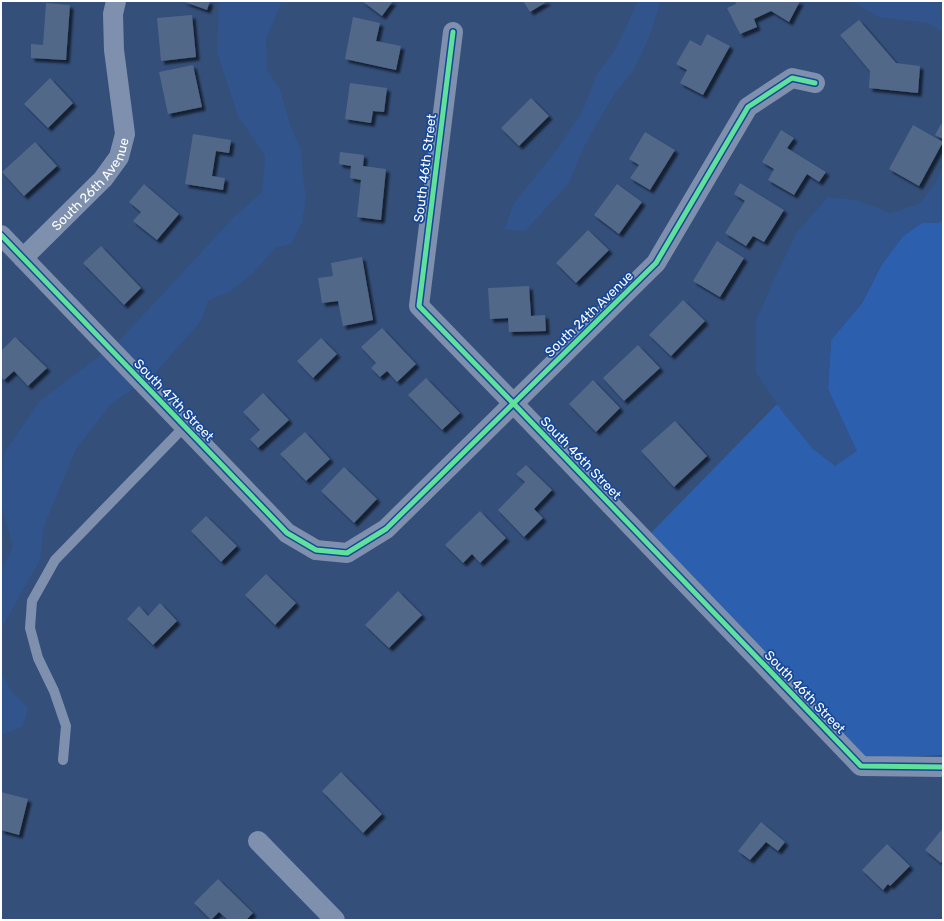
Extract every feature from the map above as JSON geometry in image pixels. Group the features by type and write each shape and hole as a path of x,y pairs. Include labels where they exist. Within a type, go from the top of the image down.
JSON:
{"street":[{"name":"South 26th Avenue","path":"23,258 103,179 119,157 126,134 114,50 113,14 116,1"},
{"name":"South 46th Street","path":"453,32 419,306 861,766 943,767"},
{"name":"South 24th Avenue","path":"347,553 386,529 656,263 748,107 792,78 815,83"},
{"name":"South 47th Street","path":"1,235 287,533 316,550 347,553"},
{"path":"258,841 335,920"}],"lane":[{"path":"63,760 66,726 54,691 38,658 30,628 32,601 56,560 184,426"}],"shaded area":[{"path":"219,1 282,1 266,39 267,70 280,90 290,125 301,150 306,197 302,223 291,244 275,248 254,272 232,290 208,301 201,321 154,374 110,405 76,449 44,526 40,560 1,629 1,570 13,547 1,503 4,453 40,401 118,342 233,218 262,192 265,156 238,116 217,52"},
{"path":"638,1 661,1 648,40 633,71 615,93 597,123 581,153 569,183 525,231 504,229 514,203 555,152 582,112 597,74 615,50"},
{"path":"851,1 928,1 943,4 943,32 928,23 879,17"},
{"path":"943,165 943,219 939,223 922,223 903,236 882,264 862,303 831,340 828,389 857,451 835,466 813,449 784,414 756,373 756,321 797,232 828,197 857,200 890,213 919,204 934,186"},
{"path":"943,219 943,755 863,759 646,538 777,404 856,451 828,389 831,340 862,303 882,264 903,236 922,223 938,223"},
{"path":"1,673 12,692 28,708 23,726 1,735"}],"building":[{"path":"182,1 210,1 207,10"},
{"path":"362,1 393,1 382,16"},
{"path":"523,1 548,1 530,12"},
{"path":"735,1 800,1 789,22 771,11 754,19 757,27 740,34 727,8 736,4"},
{"path":"46,3 70,5 66,60 31,58 31,44 43,45"},
{"path":"192,15 196,57 161,61 157,18"},
{"path":"353,17 380,23 376,41 401,46 396,70 345,59"},
{"path":"859,20 896,63 920,66 918,93 869,88 870,71 840,35"},
{"path":"707,34 730,46 703,95 680,83 687,70 676,64 690,40 701,46"},
{"path":"193,65 202,107 168,114 159,72"},
{"path":"50,78 73,103 48,128 24,104"},
{"path":"350,83 387,88 384,112 373,111 371,123 345,119"},
{"path":"531,98 549,116 519,146 501,128"},
{"path":"941,124 943,125 943,139 935,135"},
{"path":"913,125 943,142 919,186 889,169"},
{"path":"781,130 794,138 787,148 826,172 819,182 807,174 794,195 768,180 774,169 762,162"},
{"path":"645,132 675,150 650,190 630,178 639,165 629,159"},
{"path":"193,134 231,140 229,153 216,151 212,176 225,178 223,190 185,184"},
{"path":"35,142 57,166 24,196 2,172"},
{"path":"340,152 364,155 363,166 386,169 381,220 357,217 361,180 350,178 351,166 339,164"},
{"path":"740,183 784,210 764,242 753,236 746,246 725,233 745,201 734,194"},
{"path":"144,184 179,214 157,240 133,221 141,212 129,202"},
{"path":"617,184 642,202 619,234 594,215"},
{"path":"588,230 609,250 576,283 556,263"},
{"path":"717,241 744,258 720,297 693,281"},
{"path":"101,246 141,288 124,305 83,263"},
{"path":"362,257 373,320 343,326 338,301 322,303 318,278 333,276 331,263"},
{"path":"529,286 531,316 545,315 546,331 509,332 508,318 490,319 488,288"},
{"path":"683,300 705,321 671,356 649,335"},
{"path":"382,328 416,364 397,382 387,371 380,377 371,368 376,363 361,347"},
{"path":"15,337 47,368 28,386 14,371 4,380 1,377 1,351"},
{"path":"321,338 337,354 313,378 297,361"},
{"path":"638,345 660,368 624,401 603,378"},
{"path":"426,378 460,413 442,430 408,395"},
{"path":"593,380 620,408 596,432 569,404"},
{"path":"263,393 289,420 258,448 250,439 260,430 243,412"},
{"path":"675,421 707,456 674,487 641,451"},
{"path":"305,432 330,459 306,481 280,454"},
{"path":"526,465 552,490 534,509 543,518 524,537 498,510 525,482 516,474"},
{"path":"344,467 377,499 354,523 321,491"},
{"path":"480,511 506,538 480,563 472,554 463,563 445,545"},
{"path":"206,516 237,546 221,562 191,531"},
{"path":"266,574 296,603 275,625 245,595"},
{"path":"398,591 422,615 389,648 365,625"},
{"path":"160,603 177,621 153,645 127,619 139,606 148,616"},
{"path":"341,772 382,814 363,833 322,791"},
{"path":"1,792 28,799 19,835 1,830"},
{"path":"761,822 785,842 778,851 766,842 750,860 738,851"},
{"path":"943,828 943,860 941,863 925,850"},
{"path":"887,844 910,866 890,886 888,884 883,890 862,870"},
{"path":"218,879 253,913 246,920 228,920 219,912 211,920 194,903"}],"cycle path":[{"path":"453,32 419,306 861,766 943,767"},
{"path":"1,235 287,533 316,550 347,553 386,529 656,263 748,107 792,78 815,83"}]}
